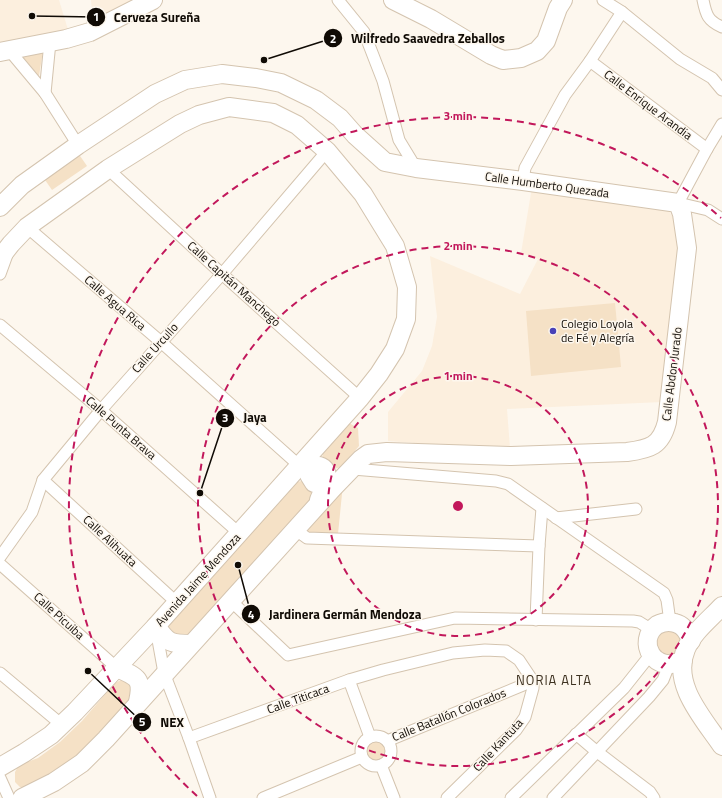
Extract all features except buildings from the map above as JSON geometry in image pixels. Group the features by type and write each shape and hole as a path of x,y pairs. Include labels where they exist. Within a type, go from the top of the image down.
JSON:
{"main road":[{"path":"4,51 66,39 90,32 153,0"},
{"path":"393,0 431,19 491,55 503,60 521,58 537,51 546,41 558,8 563,0"},
{"name":"Calle Humberto Quezada","path":"0,207 22,185 78,145 155,94 185,80 222,74 256,78 280,83 316,100 340,118 355,135 385,162 416,168 523,181 678,203"},
{"name":"Avenida Jaime Mendoza","path":"0,258 27,227 108,169 180,124 198,116 230,107 273,113 297,125 327,151 363,194 395,246 407,287 406,319 395,349 379,374 360,398 315,469 240,534 117,668 62,725 24,753 0,766"},
{"name":"Calle Abdon Jurado","path":"315,469 353,469 361,459 368,454 379,453 511,456 619,453 642,450 657,443 664,434 667,422 687,248 682,214 678,203"},
{"name":"Avenida Jaime Mendoza","path":"22,798 54,782 82,763 106,739 164,673 316,508 315,469"},
{"path":"676,662 690,641 722,606"},
{"path":"676,662 662,663 656,660 651,654 648,648 648,640 652,630 660,624 670,622 680,624 689,634 690,641"},
{"path":"156,626 171,643 191,644"},
{"path":"676,662 688,695 722,746"},
{"path":"117,668 133,675 139,681 141,690 138,702"}],"street":[{"path":"338,0 364,32 383,81 399,140 416,168"},
{"path":"603,0 622,12 680,59 712,78 722,90"},
{"path":"703,0 705,10 712,23 722,27"},
{"path":"523,181 525,168 528,161 565,95 590,61 622,12"},
{"path":"45,93 50,42"},
{"path":"4,51 45,93 78,145"},
{"name":"Calle Enrique Arandia","path":"590,61 706,149"},
{"path":"722,124 706,149 678,203 708,210 722,219"},
{"name":"Calle Urcullo","path":"0,557 32,512 43,480 101,410 222,274 327,151"},
{"name":"Calle Capitán Manchego","path":"108,169 360,398"},
{"name":"Calle Agua Rica","path":"27,227 161,342 315,469"},
{"path":"0,274 11,244"},
{"name":"Calle Punta Brava","path":"0,325 101,410 240,534"},
{"path":"353,469 496,481 508,484 664,593 667,600 670,622"},
{"name":"Calle Alihuata","path":"43,480 176,602"},
{"path":"536,620 542,508"},
{"path":"556,518 636,510"},
{"path":"296,530 308,538 539,546"},
{"name":"Calle Picuiba","path":"0,564 117,668"},
{"path":"231,601 288,655 454,618 633,621 638,622 652,630"},
{"path":"156,626 164,673 210,798"},
{"name":"Calle Titicaca","path":"189,738 348,680 382,670 453,653 485,650 506,651 520,660 533,681"},
{"path":"511,798 624,688 651,654"},
{"path":"552,798 663,680 676,662"},
{"path":"0,672 62,725"},
{"path":"348,680 370,737"},
{"name":"Calle Batallón Colorados","path":"387,741 533,681"},
{"name":"Calle Kantuta","path":"447,798 516,730 525,717 533,681"},
{"path":"576,734 650,792 654,798"},
{"path":"379,736 387,741 391,749 391,754 386,763 372,766 368,764 362,757 361,752 363,743 370,737 379,736"},
{"path":"263,798 362,757"},
{"path":"381,765 394,798"},
{"path":"0,778 9,798"}],"shaded area":[{"path":"0,0 59,0 69,33 0,42"},
{"path":"91,0 133,0 93,24"},
{"path":"43,51 39,76 21,55"},
{"path":"78,153 87,166 52,190 43,177"},
{"name":"Colegio Loyola de Fé y Alegría","path":"532,187 669,211 676,223 681,249 662,402 507,409 510,448 469,447 388,441 388,412 422,371 432,346 437,317 430,256 520,294 538,259 521,253"},
{"path":"615,303 621,367 531,376 526,311"},
{"path":"349,423 358,428 359,446 341,467 333,469 324,462 323,451"},
{"path":"302,481 313,489 310,502 189,638 181,641 165,629 296,482"},
{"path":"343,484 338,534 312,534 307,532 308,525"},
{"path":"667,627 684,636 677,647 674,660 662,659 652,640"},
{"path":"123,679 131,683 136,696 90,747 33,787 20,787 15,782 15,772 19,765 38,758 60,742 82,721 115,683"},
{"path":"372,741 380,741 387,748 387,756 380,763 372,763 365,756 365,748"}],"place":[{"name":"Cerveza Sureña","path":"32,16"},
{"name":"Wilfredo Saavedra Zeballos","path":"264,60"},
{"name":"Colegio Loyola de Fé y Alegría","path":"553,331"},
{"name":"Jaya","path":"200,493"},
{"name":"Jardinera Germán Mendoza","path":"238,565"},
{"name":"NEX","path":"88,671"}],"district":[{"name":"NORIA ALTA","path":"554,680"}]}
